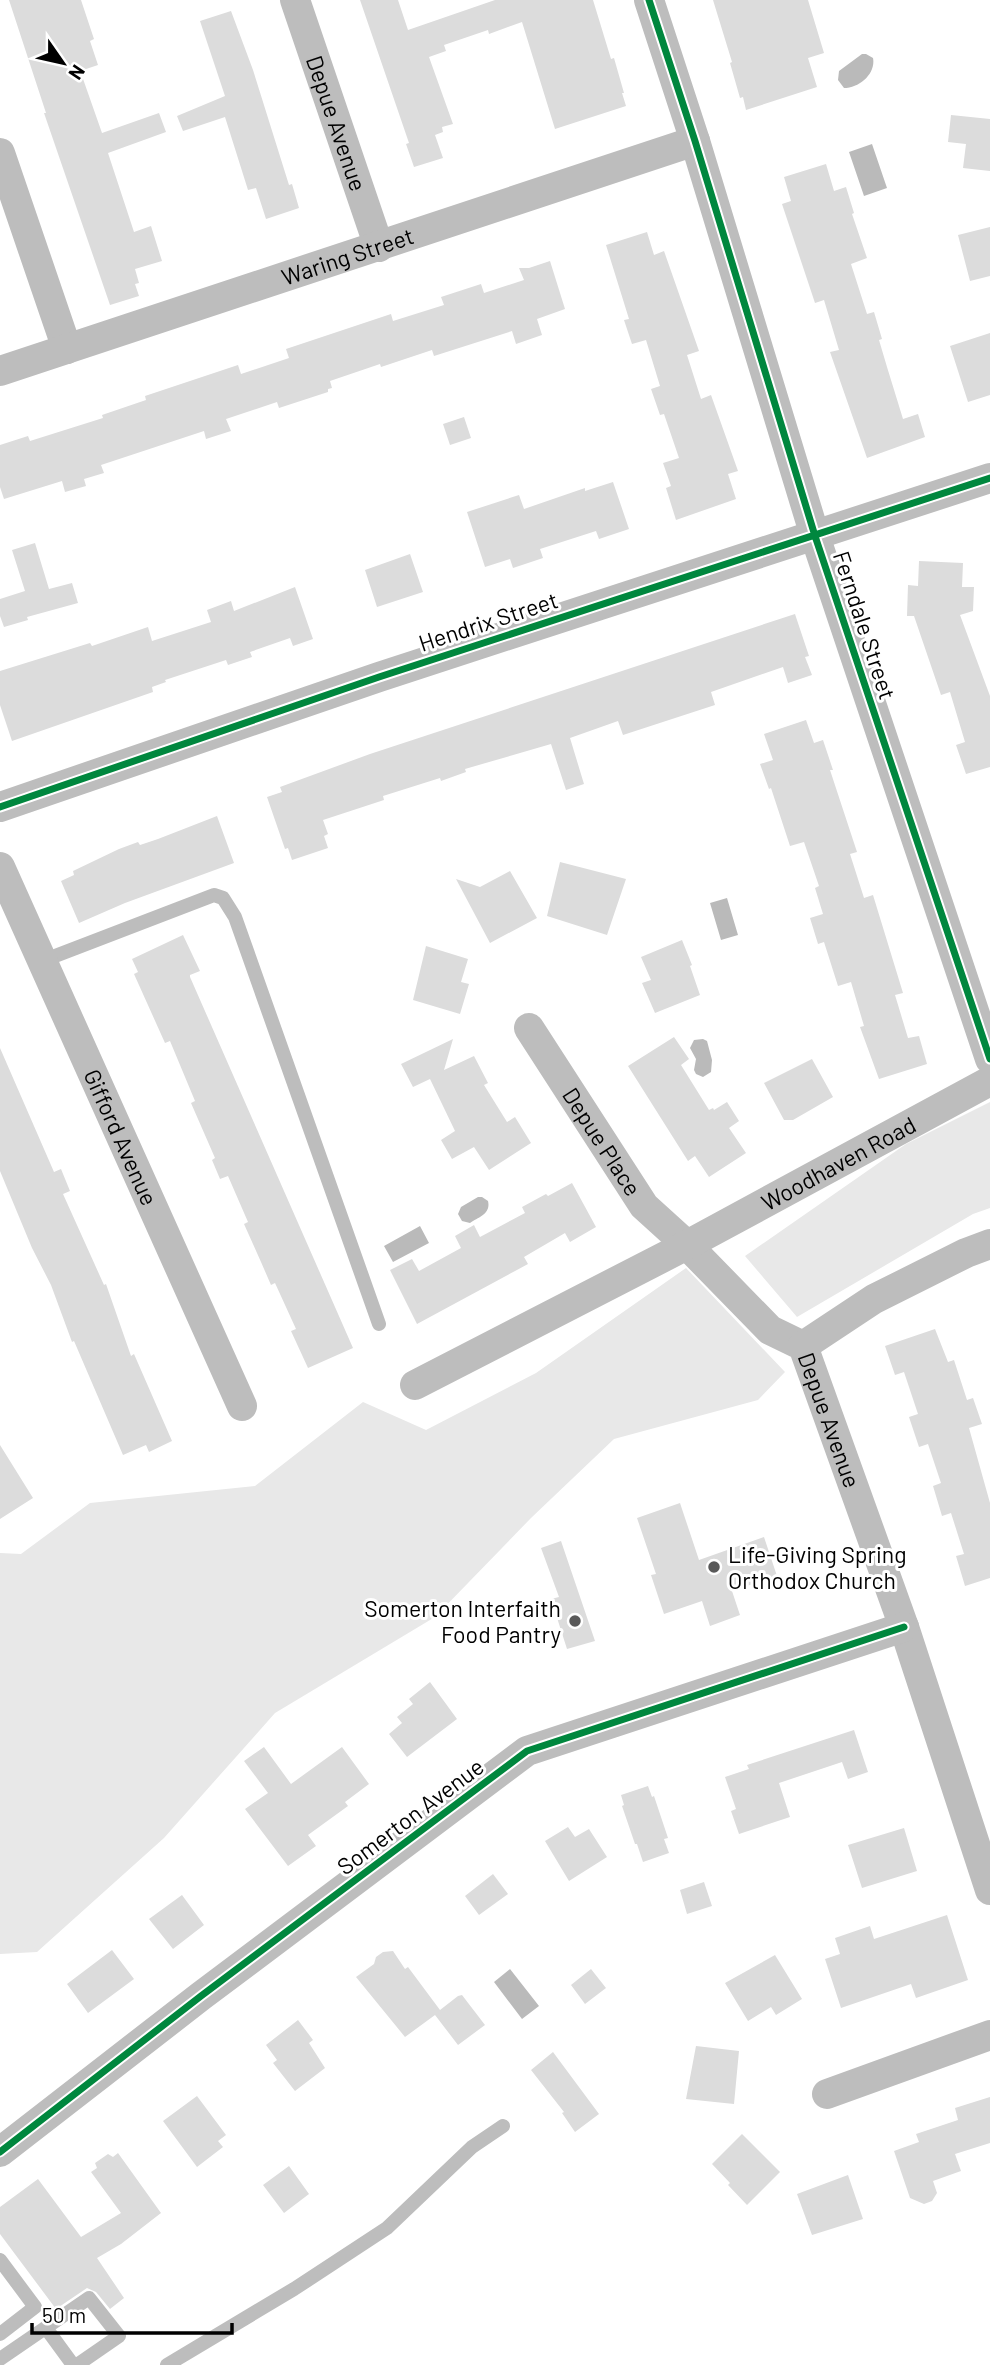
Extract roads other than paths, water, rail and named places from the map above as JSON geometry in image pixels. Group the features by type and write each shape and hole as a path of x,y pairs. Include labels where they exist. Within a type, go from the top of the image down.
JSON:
{"street":[{"name":"Depue Avenue","path":"295,0 379,247"},
{"name":"Ferndale Street","path":"649,0 816,536 990,1059"},
{"name":"Waring Street","path":"0,371 695,141"},
{"path":"0,153 67,349"},
{"name":"Hendrix Street","path":"0,807 379,677 990,478"},
{"name":"Gifford Avenue","path":"0,867 242,1406"},
{"name":"Depue Place","path":"529,1028 644,1206 687,1245"},
{"name":"Woodhaven Road","path":"687,1245 990,1081"},
{"path":"803,1346 874,1299 966,1253 990,1244"},
{"name":"Depue Avenue","path":"687,1245 770,1331 803,1346 904,1627 990,1890"},
{"path":"415,1385 687,1245"},
{"name":"Somerton Avenue","path":"0,2152 201,1996 527,1751 904,1627"},
{"path":"827,2094 990,2035"}],"lane":[{"path":"42,961 214,895 223,898 235,917 379,1324"},
{"path":"167,2365 387,2228 472,2147 503,2126"},
{"path":"0,2260 34,2308 0,2334"},
{"path":"0,2359 89,2298 119,2336 75,2365 46,2328"}],"place":[{"name":"Life-Giving Spring Orthodox Church","path":"714,1567"},
{"name":"Somerton Interfaith Food Pantry","path":"575,1621"}]}
